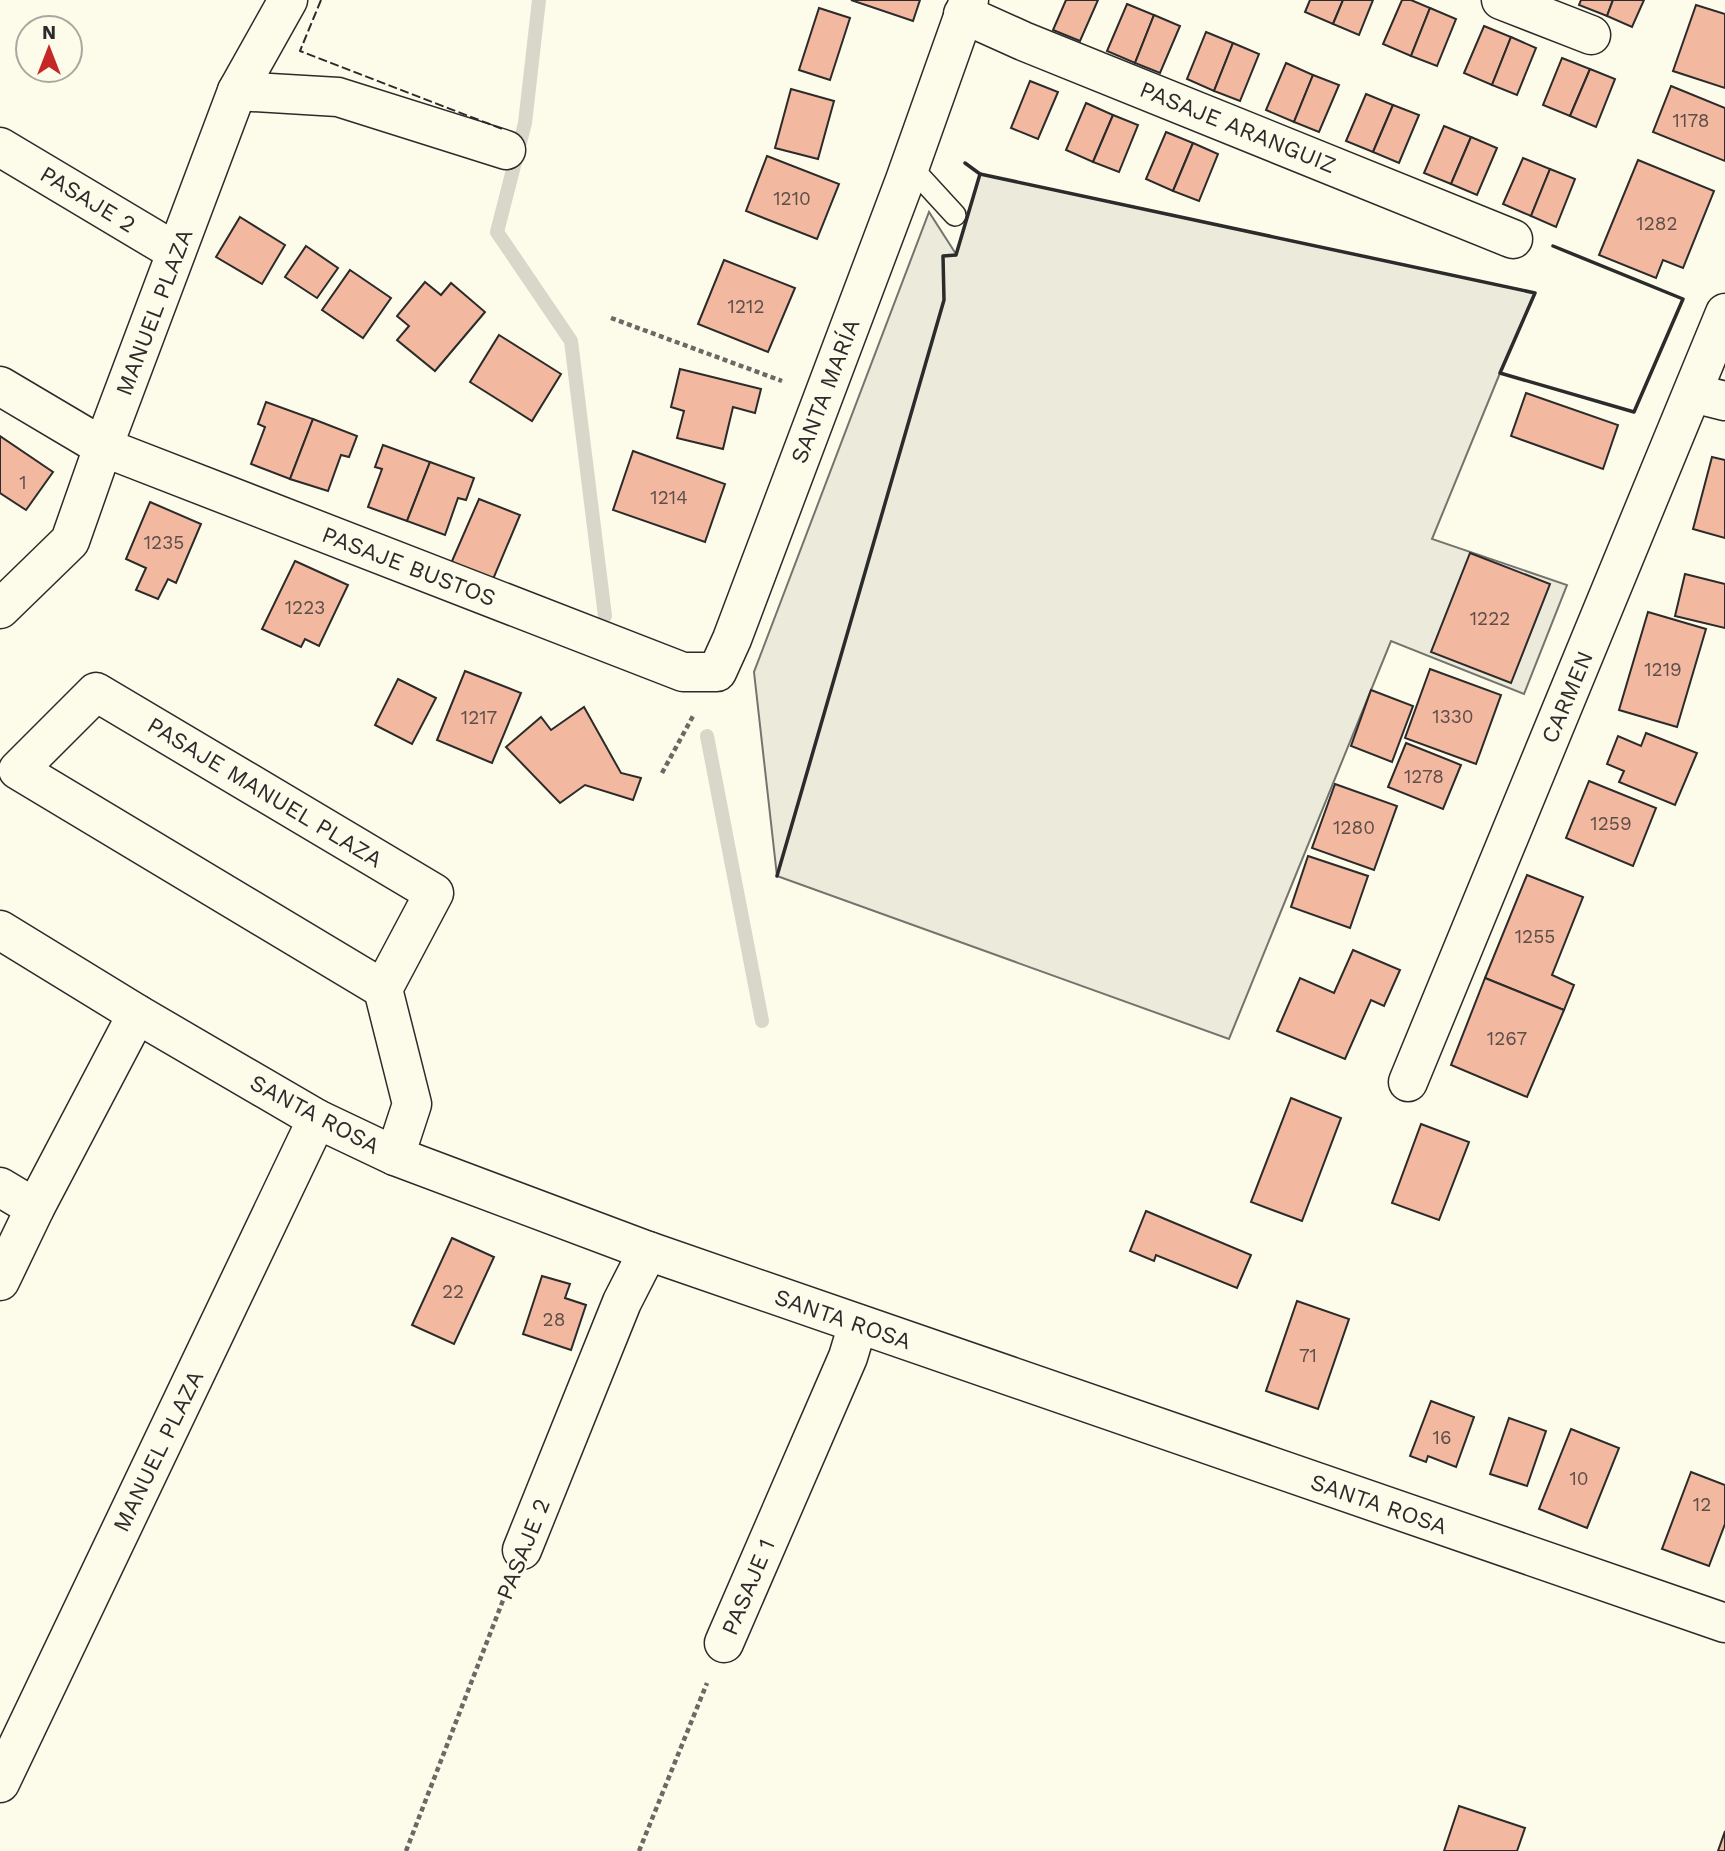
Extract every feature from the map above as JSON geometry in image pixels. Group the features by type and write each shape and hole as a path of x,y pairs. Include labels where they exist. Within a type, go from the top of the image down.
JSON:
{"street":[{"name":"MANUEL PLAZA","path":"0,609 70,541 237,91 288,0"},
{"path":"1500,0 1591,35"},
{"name":"SANTA MARÍA","path":"717,672 737,626 910,166 966,7"},
{"name":"PASAJE ARANGUIZ","path":"966,7 1023,41 1513,239"},
{"path":"237,91 338,97 506,150"},
{"name":"PASAJE 2","path":"0,146 176,252"},
{"name":"CARMEN","path":"1408,1082 1709,397 1725,313"},
{"path":"0,386 103,447"},
{"name":"PASAJE BUSTOS","path":"103,447 683,672 717,672"},
{"name":"PASAJE MANUEL PLAZA","path":"96,692 434,893 383,989 9,778 96,692"},
{"name":"SANTA ROSA","path":"0,930 317,1119 394,1157 648,1251 1725,1623"},
{"path":"383,989 412,1104 394,1157"},
{"path":"0,1281 35,1208 137,1014"},
{"name":"MANUEL PLAZA","path":"0,1783 317,1119"},
{"path":"0,1187 35,1208"},
{"name":"PASAJE 2","path":"522,1550 622,1302 648,1251"},
{"name":"PASAJE 1","path":"724,1643 848,1357 858,1324"}],"lane":[{"path":"910,166 955,215"}],"path":[{"path":"611,318 822,396"},
{"path":"662,773 717,672"},
{"name":"PASAJE 2","path":"406,1851 522,1550"},
{"name":"PASAJE 1","path":"639,1851 724,1643"}],"shaded area":[{"path":"980,174 1535,293 1432,539 1567,585 1524,694 1391,641 1229,1039 777,876 754,672 929,212 956,254"}],"building":[{"path":"851,0 920,0 913,21"},
{"path":"1066,0 1098,0 1080,41 1053,30"},
{"path":"1310,0 1343,0 1333,24 1305,12"},
{"path":"1343,0 1373,0 1359,35 1333,24"},
{"path":"1402,0 1411,0 1430,8 1411,56 1383,44"},
{"path":"1581,0 1613,0 1607,16 1579,5"},
{"path":"1613,0 1644,0 1632,27 1607,16"},
{"path":"1127,4 1154,15 1135,63 1107,51"},
{"path":"1696,5 1725,14 1725,88 1673,71"},
{"path":"819,8 850,18 830,80 799,70"},
{"path":"1430,8 1456,19 1437,66 1411,56"},
{"path":"1154,15 1180,26 1160,73 1135,63"},
{"path":"1484,26 1511,37 1492,85 1464,73"},
{"path":"1206,32 1233,43 1214,91 1187,79"},
{"path":"1511,37 1536,48 1517,95 1492,85"},
{"path":"1233,43 1259,54 1240,101 1214,91"},
{"path":"1562,58 1590,69 1570,116 1543,105"},
{"path":"1286,63 1313,75 1294,122 1266,110"},
{"path":"1590,69 1615,79 1596,127 1570,116"},
{"path":"1313,75 1339,85 1319,132 1294,122"},
{"path":"1030,81 1058,92 1038,139 1011,128"},
{"path":"1671,86 1725,108 1725,161 1653,132"},
{"path":"791,89 834,101 818,159 775,148"},
{"path":"1366,94 1393,105 1373,152 1346,141"},
{"path":"1086,103 1113,115 1093,162 1066,150"},
{"path":"1393,105 1419,115 1399,163 1373,152"},
{"path":"1113,115 1138,125 1119,172 1093,162"},
{"path":"1444,126 1471,137 1451,184 1424,173"},
{"path":"1166,132 1193,143 1173,191 1146,179"},
{"path":"1471,137 1497,148 1477,195 1451,184"},
{"path":"1193,143 1218,154 1199,201 1173,191"},
{"path":"767,156 839,184 817,239 746,211"},
{"path":"1523,158 1550,169 1531,216 1503,204"},
{"path":"1638,160 1714,191 1683,268 1663,260 1656,278 1599,255"},
{"path":"1550,169 1575,179 1556,227 1531,216"},
{"path":"240,217 285,245 262,284 216,257"},
{"path":"306,246 338,268 317,298 285,277"},
{"path":"724,260 795,288 768,352 698,324"},
{"path":"350,270 391,298 363,338 322,310"},
{"path":"425,282 441,295 451,283 485,312 435,371 397,340 409,326 397,316"},
{"path":"499,335 561,374 532,421 470,382"},
{"path":"680,369 761,389 755,413 733,407 723,449 677,438 684,411 671,407"},
{"path":"1526,393 1618,425 1603,469 1511,436"},
{"path":"266,402 313,419 290,479 251,464 265,427 258,424"},
{"path":"313,419 357,436 349,457 341,455 328,491 290,479"},
{"path":"0,436 53,472 26,510 0,493"},
{"path":"383,445 430,462 407,521 368,507 382,469 375,467"},
{"path":"633,451 725,484 705,542 613,510"},
{"path":"1712,457 1725,460 1725,538 1693,529"},
{"path":"430,462 474,478 466,500 458,498 445,535 407,521"},
{"path":"479,499 520,515 491,584 449,568"},
{"path":"150,502 201,524 176,583 168,579 158,599 136,590 146,568 126,559"},
{"path":"1470,553 1550,584 1511,683 1431,652"},
{"path":"295,561 348,585 319,646 305,639 301,647 262,629"},
{"path":"1685,574 1725,584 1725,628 1675,616"},
{"path":"1648,612 1706,629 1677,727 1619,710"},
{"path":"1430,669 1501,695 1476,764 1405,738"},
{"path":"465,671 521,693 492,763 437,740"},
{"path":"398,679 436,698 412,744 375,725"},
{"path":"1371,690 1413,706 1392,762 1351,746"},
{"path":"584,707 621,773 641,778 633,800 585,785 560,803 506,747 541,717 551,730"},
{"path":"1646,733 1697,753 1675,805 1619,782 1624,771 1607,764 1618,736 1641,746"},
{"path":"1406,743 1461,765 1443,809 1388,787"},
{"path":"1589,781 1656,808 1633,866 1566,838"},
{"path":"1335,784 1397,806 1374,870 1312,848"},
{"path":"1308,856 1368,876 1350,928 1291,907"},
{"path":"1527,875 1583,897 1552,975 1574,985 1564,1010 1485,978"},
{"path":"1353,950 1400,970 1384,1006 1371,1000 1345,1059 1277,1031 1300,978 1334,993"},
{"path":"1485,978 1564,1010 1527,1097 1451,1065"},
{"path":"1291,1098 1341,1118 1302,1221 1251,1202"},
{"path":"1421,1124 1469,1142 1439,1220 1392,1203"},
{"path":"1146,1211 1251,1255 1237,1288 1156,1255 1154,1261 1130,1251"},
{"path":"452,1238 494,1257 454,1344 412,1325"},
{"path":"542,1276 570,1284 565,1298 586,1305 571,1350 523,1334"},
{"path":"1297,1301 1349,1319 1318,1409 1266,1391"},
{"path":"1431,1401 1474,1417 1456,1467 1428,1456 1426,1462 1410,1456"},
{"path":"1509,1418 1546,1431 1527,1486 1490,1474"},
{"path":"1571,1429 1619,1448 1587,1528 1539,1509"},
{"path":"1691,1472 1725,1485 1725,1524 1709,1566 1662,1549"},
{"path":"1459,1806 1525,1828 1517,1851 1444,1851"},
{"path":"1725,1831 1725,1851 1718,1851"}],"waterway":[{"path":"539,0 525,123 497,232 571,341 605,616"},
{"path":"707,736 762,1021"}],"fence":[{"path":"321,0 300,51 505,130"}],"wall":[{"path":"965,163 980,174 1535,293 1500,373 1634,412 1683,299 1553,246"},
{"path":"777,876 944,300 943,256 956,255 980,174"}]}
